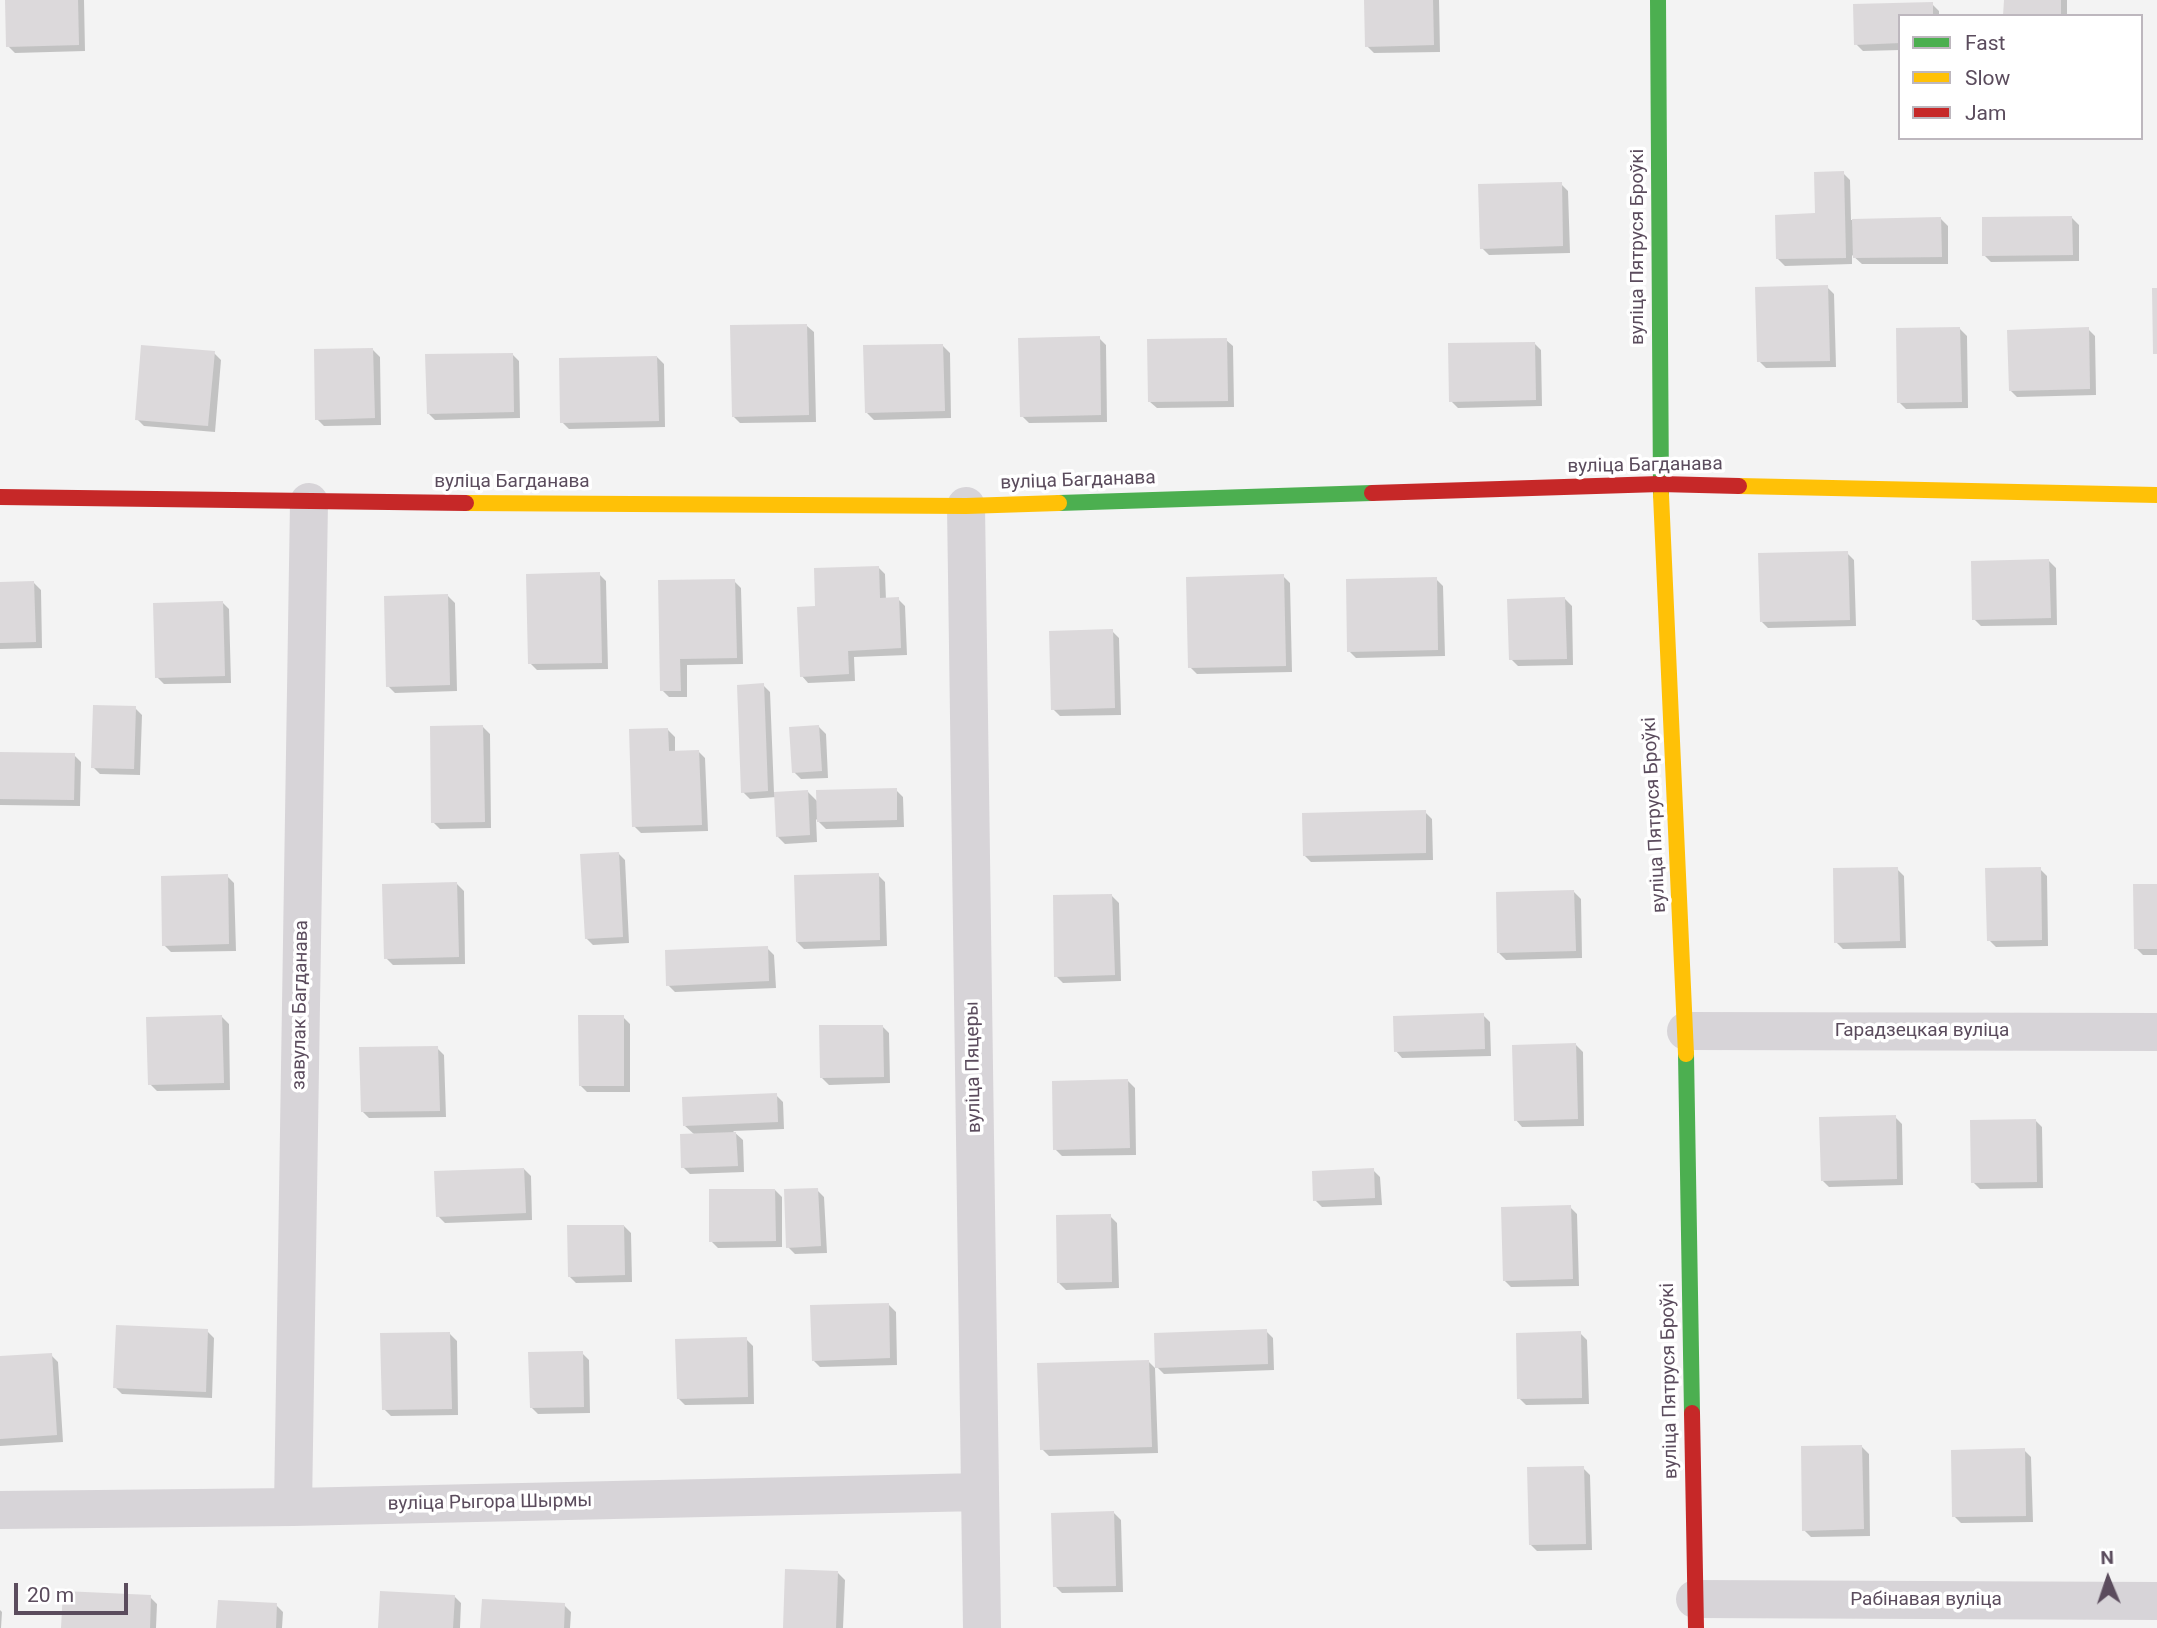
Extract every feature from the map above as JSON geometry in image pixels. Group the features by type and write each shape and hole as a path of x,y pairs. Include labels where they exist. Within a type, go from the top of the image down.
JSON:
{"street":[{"name":"вуліца Пятруся Броўкі","path":"1658,0 1660,484 1686,1031 1695,1614"},
{"name":"вуліца Багданава","path":"0,497 309,502 966,506 1660,484 2157,495"},
{"name":"завулак Багданава","path":"293,1507 309,502"},
{"name":"вуліца Пяцеры","path":"966,506 982,1628"},
{"name":"Гарадзецкая вуліца","path":"1686,1031 2157,1032"},
{"name":"вуліца Рыгора Шырмы","path":"0,1510 293,1507 980,1492"},
{"name":"Рабінавая вуліца","path":"1695,1614 2157,1601"}],"building":[{"path":"5,0 78,0 79,45 6,47"},
{"path":"1364,0 1433,0 1434,45 1365,47"},
{"path":"2004,0 2061,0 2061,14 2003,14"},
{"path":"1933,2 1933,14 1898,14 1898,43 1854,45 1853,4"},
{"path":"1844,171 1846,258 1776,259 1775,215 1815,213 1814,172"},
{"path":"1562,182 1563,246 1480,249 1478,184"},
{"path":"2072,216 2073,255 1982,256 1982,217"},
{"path":"1941,217 1942,257 1853,258 1852,219"},
{"path":"1828,285 1830,361 1757,362 1755,287"},
{"path":"2152,288 2157,288 2157,354 2153,354"},
{"path":"807,324 809,415 732,417 730,325"},
{"path":"1960,327 1962,402 1897,403 1896,328"},
{"path":"2089,327 2090,389 2009,391 2007,330"},
{"path":"1100,336 1101,415 1020,417 1018,338"},
{"path":"1227,338 1228,401 1148,402 1147,339"},
{"path":"1535,342 1536,400 1449,402 1448,343"},
{"path":"943,344 945,411 865,413 863,345"},
{"path":"141,345 215,351 208,426 135,420"},
{"path":"373,348 375,418 315,420 314,349"},
{"path":"513,353 514,412 427,414 425,354"},
{"path":"657,356 659,421 560,423 559,358"},
{"path":"1848,551 1850,620 1760,622 1758,553"},
{"path":"2049,559 2051,618 1972,620 1971,561"},
{"path":"879,566 880,598 899,597 901,648 848,651 849,674 800,677 797,607 815,606 814,568"},
{"path":"600,572 602,663 528,664 526,574"},
{"path":"1284,574 1286,666 1188,668 1186,577"},
{"path":"1437,577 1438,650 1347,652 1346,579"},
{"path":"735,579 737,658 680,659 681,691 660,691 658,580"},
{"path":"34,581 36,642 0,643 0,582"},
{"path":"448,594 450,685 386,687 384,596"},
{"path":"1565,597 1567,659 1509,660 1507,599"},
{"path":"223,601 225,676 155,678 153,603"},
{"path":"1113,629 1115,708 1051,710 1049,631"},
{"path":"764,683 768,791 741,793 737,685"},
{"path":"93,705 136,706 134,769 91,768"},
{"path":"483,725 485,822 431,823 430,726"},
{"path":"819,725 822,771 792,773 789,727"},
{"path":"668,728 669,751 699,750 702,825 632,827 629,729"},
{"path":"0,752 75,753 74,800 0,799"},
{"path":"897,788 897,820 817,822 816,790"},
{"path":"808,790 810,835 776,837 774,792"},
{"path":"1426,810 1426,853 1303,856 1302,813"},
{"path":"619,852 623,937 585,939 580,854"},
{"path":"1898,867 1900,941 1834,943 1833,868"},
{"path":"2041,867 2042,940 1987,941 1985,868"},
{"path":"879,873 880,940 796,942 794,875"},
{"path":"228,874 229,944 162,946 161,876"},
{"path":"457,882 459,957 384,959 382,884"},
{"path":"2133,884 2157,884 2157,949 2134,949"},
{"path":"1574,890 1576,951 1497,953 1496,892"},
{"path":"1112,894 1115,975 1054,977 1053,895"},
{"path":"768,946 769,981 666,986 665,950"},
{"path":"1484,1013 1485,1049 1394,1052 1393,1016"},
{"path":"222,1015 224,1083 148,1085 146,1017"},
{"path":"578,1015 624,1015 624,1086 579,1086"},
{"path":"819,1025 883,1025 884,1077 820,1078"},
{"path":"1576,1043 1578,1119 1514,1121 1512,1045"},
{"path":"438,1046 440,1111 361,1112 359,1047"},
{"path":"1128,1079 1130,1148 1053,1150 1052,1081"},
{"path":"777,1093 778,1122 683,1126 682,1097"},
{"path":"1896,1115 1897,1179 1821,1181 1819,1117"},
{"path":"2036,1119 2037,1182 1971,1183 1970,1120"},
{"path":"736,1132 738,1166 681,1168 680,1134"},
{"path":"524,1168 526,1213 436,1217 434,1171"},
{"path":"1374,1168 1375,1198 1313,1201 1312,1171"},
{"path":"818,1188 821,1246 786,1248 784,1189"},
{"path":"709,1189 775,1189 776,1241 709,1242"},
{"path":"1571,1205 1573,1279 1503,1281 1501,1207"},
{"path":"1111,1214 1112,1282 1057,1283 1056,1215"},
{"path":"567,1225 624,1225 625,1275 568,1277"},
{"path":"889,1303 890,1358 812,1361 810,1305"},
{"path":"116,1325 208,1329 206,1392 113,1388"},
{"path":"1267,1329 1268,1364 1155,1368 1154,1333"},
{"path":"1581,1331 1582,1398 1517,1399 1516,1333"},
{"path":"450,1332 452,1409 382,1410 380,1333"},
{"path":"747,1337 748,1397 677,1399 675,1339"},
{"path":"583,1351 584,1407 530,1408 528,1352"},
{"path":"52,1353 57,1435 0,1439 0,1356"},
{"path":"1149,1360 1152,1447 1040,1450 1037,1363"},
{"path":"1862,1445 1864,1529 1802,1531 1801,1446"},
{"path":"2025,1448 2026,1516 1952,1517 1951,1450"},
{"path":"1584,1466 1586,1544 1529,1545 1527,1467"},
{"path":"1114,1511 1116,1586 1053,1587 1051,1513"},
{"path":"785,1569 838,1571 836,1628 783,1628"},
{"path":"63,1591 151,1595 150,1628 61,1628"},
{"path":"380,1591 455,1595 453,1628 378,1628"},
{"path":"482,1599 565,1603 564,1628 480,1628"},
{"path":"218,1600 277,1603 276,1628 216,1628"}],"traffic: fast":[{"path":"1658,0 1661,495"},
{"path":"1059,503 1372,493"},
{"path":"1686,1054 1692,1413"}],"traffic: slow":[{"path":"1739,486 2157,495"},
{"path":"1661,495 1686,1054"},
{"path":"466,503 966,506 1059,503"}],"traffic: jam":[{"path":"1372,493 1660,484 1739,486"},
{"path":"0,497 466,503"},
{"path":"1692,1413 1696,1628"}]}
